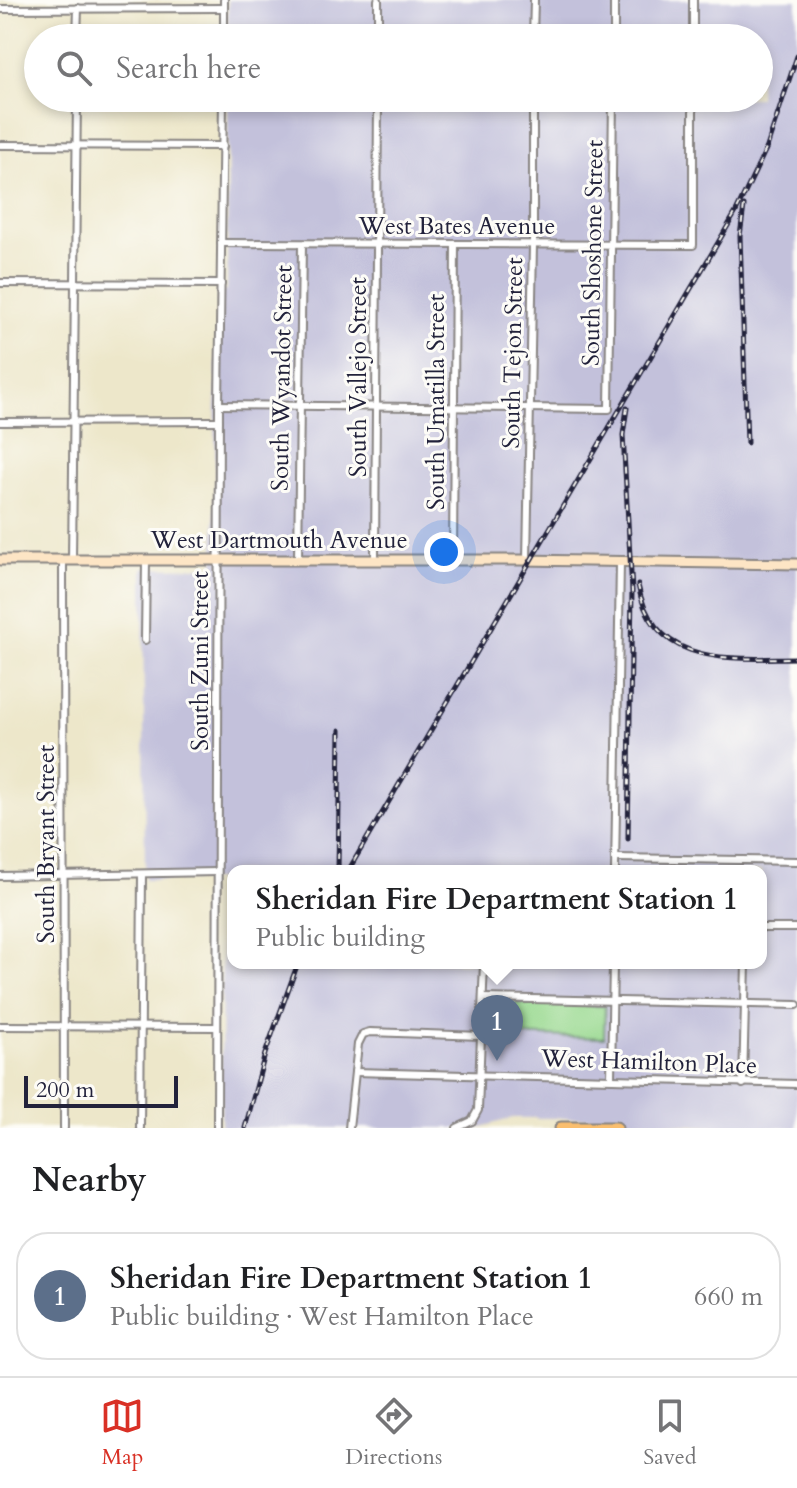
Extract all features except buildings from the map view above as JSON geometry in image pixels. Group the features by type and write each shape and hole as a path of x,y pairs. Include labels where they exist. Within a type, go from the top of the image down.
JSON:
{"highway":[{"path":"561,1128 616,1128"}],"main road":[{"name":"West Dartmouth Avenue","path":"0,560 527,560 797,564"}],"street":[{"path":"378,0 378,24"},
{"path":"533,24 534,0"},
{"path":"614,0 614,24"},
{"path":"693,0 693,24"},
{"path":"0,9 224,4"},
{"path":"77,24 78,8"},
{"name":"South Bryant Street","path":"64,1128 64,875 68,560 74,422 77,112"},
{"name":"South Zuni Street","path":"217,1128 223,112"},
{"name":"South Vallejo Street","path":"375,560 378,112"},
{"name":"South Tejon Street","path":"527,560 533,112"},
{"name":"South Shoshone Street","path":"530,408 609,409 613,112"},
{"name":"West Bates Avenue","path":"221,243 693,245 693,112"},
{"path":"0,145 223,146"},
{"name":"South Wyandot Street","path":"298,560 302,244"},
{"name":"South Umatilla Street","path":"453,560 455,244"},
{"path":"0,283 221,284"},
{"path":"219,405 530,408"},
{"path":"0,422 219,421"},
{"path":"145,640 146,560"},
{"path":"615,865 620,562"},
{"path":"615,858 797,861"},
{"path":"0,876 217,872"},
{"path":"140,1128 142,874"},
{"path":"767,928 795,928"},
{"path":"457,1128 475,1118 478,1110 484,969"},
{"path":"611,1078 613,969"},
{"path":"743,1084 746,969"},
{"path":"483,998 797,1005"},
{"path":"0,1026 216,1027"},
{"path":"349,1128 359,1039 366,1033 482,1036"},
{"name":"West Hamilton Place","path":"355,1072 797,1084"}],"shaded area":[{"path":"228,0 797,0 797,1128 729,1128 604,1118 513,1118 478,1128 221,1128 222,880 145,880 143,568 214,567 217,292 227,291 228,112 773,112 773,24 228,24"}],"green space":[{"path":"511,1003 605,1006 604,1038 510,1035"}],"railway":[{"path":"352,865 736,212 767,147 797,56"},
{"path":"744,206 740,236 747,443"},
{"path":"627,408 623,435 632,591 628,839"},
{"path":"638,585 647,612 660,632 678,645 722,657 797,658"},
{"path":"338,865 340,730"},
{"path":"245,1128 265,1054 296,969"}],"place":[{"name":"Sheridan Fire Department Station 1","path":"497,1061"}]}
